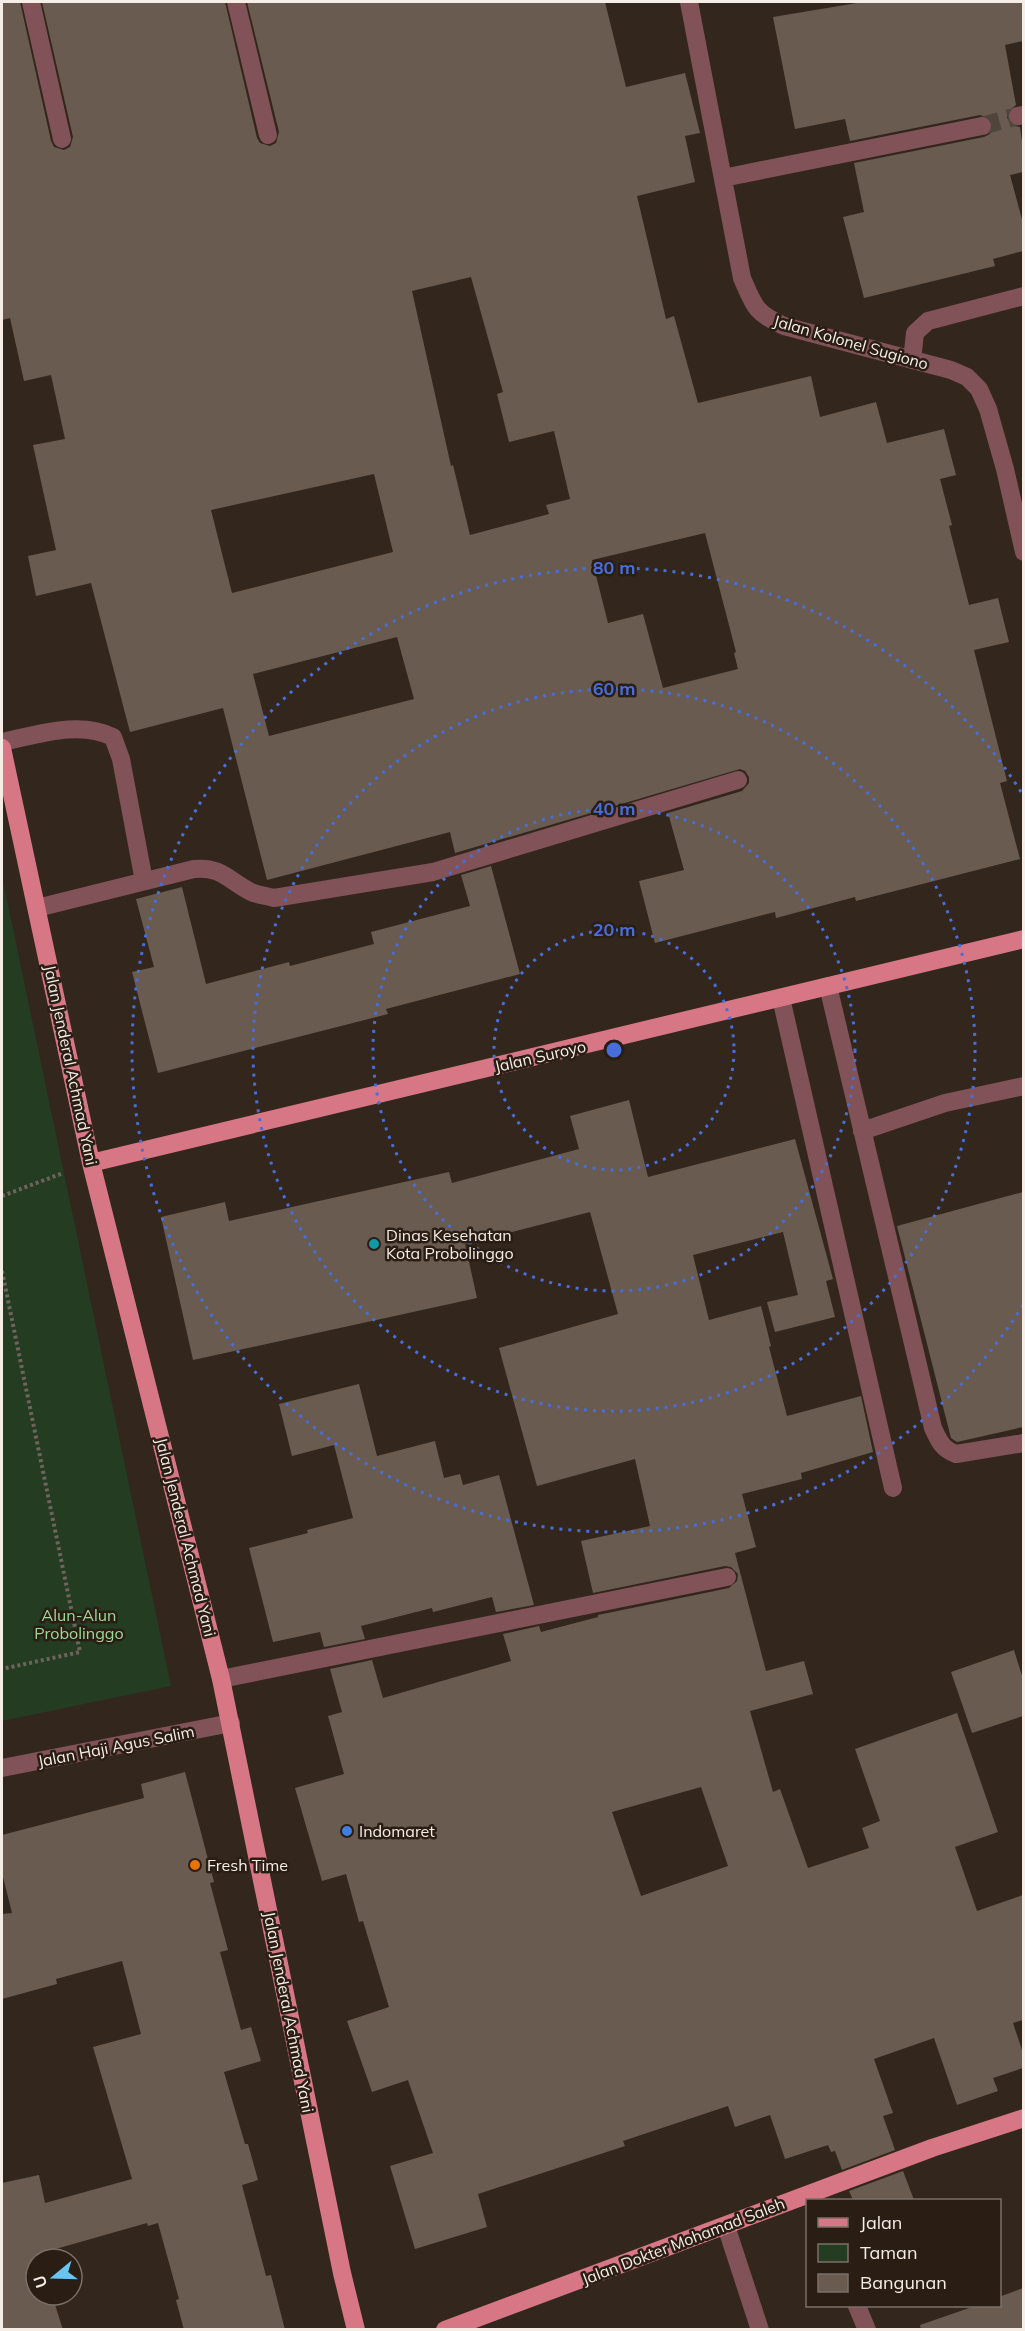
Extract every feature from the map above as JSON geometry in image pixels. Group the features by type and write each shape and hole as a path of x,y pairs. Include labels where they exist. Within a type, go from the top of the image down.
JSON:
{"main road":[{"name":"Jalan Jenderal Achmad Yani","path":"2,748 92,1163 231,1723 342,2273 356,2330"},
{"name":"Jalan Suroyo","path":"92,1163 1023,939"},
{"name":"Jalan Dokter Mohamad Saleh","path":"445,2330 810,2197 932,2148 1023,2118"}],"street":[{"path":"31,2 62,139"},
{"path":"236,2 268,135"},
{"name":"Jalan Kolonel Sugiono","path":"689,2 742,278 755,307 767,318 784,326 951,370 967,377 979,389 988,409 1005,469 1023,552"},
{"path":"723,177 982,126"},
{"path":"912,360 915,333 928,321 1023,296"},
{"path":"2,741 66,730 86,729 99,730 113,737 121,759 144,881"},
{"path":"37,908 205,868 217,870 252,892 274,897 433,872 738,780"},
{"path":"828,986 933,1428 939,1443 947,1451 956,1454 1023,1443"},
{"path":"781,998 893,1488"},
{"path":"862,1131 945,1103 1023,1086"},
{"path":"221,1679 727,1577"},
{"name":"Jalan Haji Agus Salim","path":"2,1768 231,1723"},
{"path":"726,2226 760,2330"},
{"path":"857,2307 867,2330"}],"path":[{"path":"2,1196 92,1163"},
{"path":"2,1271 80,1652 2,1669"}],"green space":[{"name":"Alun-Alun Probolinggo","path":"2,876 171,1686 2,1721"}],"building":[{"path":"2,2 20,2 51,141 54,147 64,150 70,147 73,137 42,2 225,2 257,138 260,143 270,146 276,143 279,132 247,2 605,2 626,87 685,73 700,133 685,136 695,182 637,196 666,319 674,316 698,403 811,376 820,417 876,402 887,443 944,429 956,475 940,479 969,605 998,598 1009,642 974,650 1007,781 1000,783 1020,859 856,901 855,897 776,918 775,912 655,943 639,881 684,870 668,813 742,791 749,783 749,777 745,771 740,769 455,853 450,832 267,880 223,708 130,732 91,583 36,596 28,556 56,550 33,445 65,439 51,375 24,381 10,318 2,320","holes":["471,277 503,392 497,394 509,442 554,431 570,499 546,505 549,514 470,535 453,465 451,466 412,291","374,474 393,552 232,593 211,510","705,533 736,652 734,653 738,669 663,688 643,614 608,623 592,560","397,637 414,699 269,736 253,674"]},
{"path":"863,2 1023,2 1023,41 1005,45 1016,105 1008,112 1007,118 1014,126 1020,127 1023,148 1023,172 1010,175 1023,223 1023,251 993,259 995,266 864,298 843,217 864,212 854,163 984,137 990,134 993,124 990,118 980,115 850,141 845,119 795,129 773,17"},
{"path":"491,866 520,974 386,1009 388,1014 158,1073 132,972 154,967 136,899 182,887 206,984 289,962 290,966 374,944 371,932 470,906 461,875"},
{"path":"629,1100 648,1177 795,1139 833,1279 826,1281 835,1317 775,1332 767,1302 798,1295 783,1232 693,1255 709,1320 761,1306 787,1416 861,1396 873,1452 801,1473 802,1479 742,1494 756,1547 735,1553 766,1671 804,1661 813,1694 750,1711 773,1792 780,1789 808,1868 869,1848 862,1828 880,1821 855,1749 957,1713 998,1832 955,1847 977,1911 1023,1895 1023,2020 1013,2023 1023,2053 1023,2068 993,2078 998,2091 957,2105 934,2038 874,2059 893,2113 883,2116 895,2150 842,2170 835,2151 831,2152 828,2145 785,2159 770,2115 735,2127 728,2106 623,2141 625,2146 478,2194 487,2227 415,2249 390,2166 433,2153 408,2080 372,2092 347,2021 389,2007 363,1921 359,1922 346,1874 322,1881 295,1788 344,1774 328,1716 342,1712 330,1669 372,1660 383,1698 511,1661 503,1634 539,1626 541,1632 598,1617 598,1615 729,1588 737,1581 738,1574 731,1567 725,1566 593,1593 581,1541 650,1526 635,1459 537,1486 499,1348 618,1314 590,1212 465,1244 477,1298 193,1360 161,1217 225,1202 229,1221 449,1172 452,1183 579,1149 570,1116","holes":["701,1787 728,1866 641,1896 612,1812"]},
{"path":"1023,1192 1023,1427 957,1442 951,1438 897,1226"},
{"path":"359,1384 377,1456 435,1441 444,1478 460,1474 463,1485 499,1475 534,1605 496,1612 492,1597 433,1612 432,1608 361,1626 365,1639 324,1647 320,1632 273,1642 249,1548 308,1533 307,1530 353,1518 334,1445 292,1456 279,1404"},
{"path":"1014,1650 1023,1679 1023,1716 972,1733 951,1672"},
{"path":"185,1772 214,1882 210,1883 228,1950 220,1952 241,2030 251,2027 261,2061 224,2072 258,2180 242,2185 266,2276 271,2275 285,2330 184,2330 176,2300 179,2299 158,2223 148,2226 147,2223 63,2247 24,2247 24,2307 56,2307 63,2330 2,2330 2,2183 39,2175 45,2203 132,2179 93,2047 141,2034 122,1961 56,1979 57,1984 2,1999 2,1914 12,1913 2,1873 2,1835 144,1798 141,1784"},
{"path":"903,2171 914,2199 853,2199 849,2191"},
{"path":"1023,2288 1023,2330 921,2330 920,2325 972,2307 1001,2307 1001,2296"}],"tunnel":[{"path":"982,126 1018,116"}],"place":[{"name":"Dinas Kesehatan Kota Probolinggo","path":"374,1244"},
{"name":"Indomaret","path":"347,1831"},
{"name":"Fresh Time","path":"195,1865"}]}
